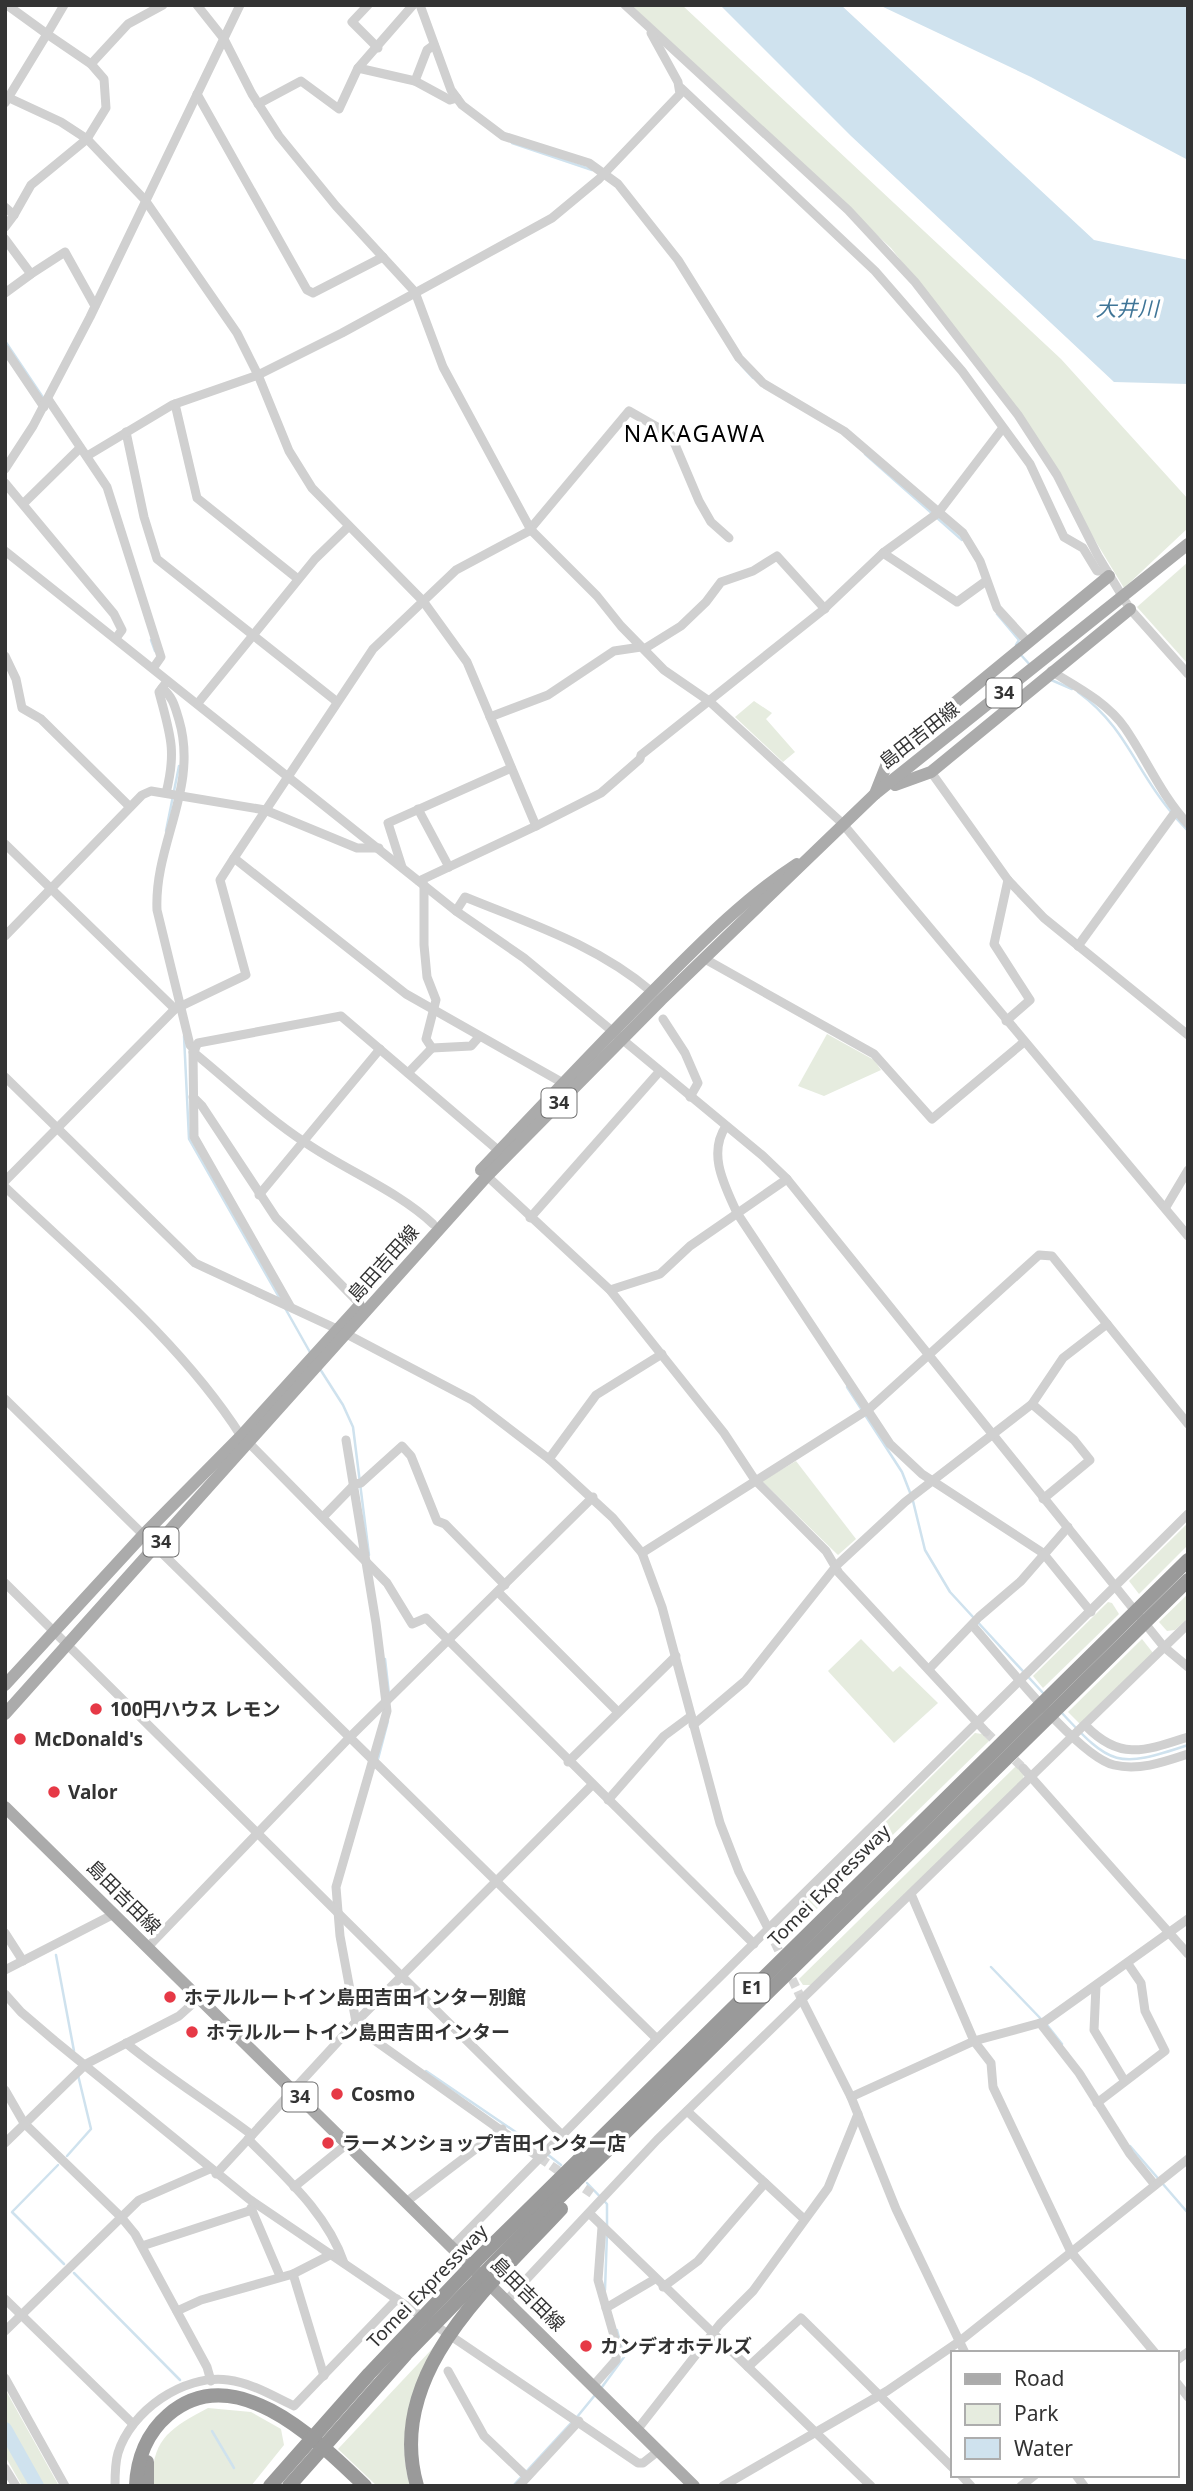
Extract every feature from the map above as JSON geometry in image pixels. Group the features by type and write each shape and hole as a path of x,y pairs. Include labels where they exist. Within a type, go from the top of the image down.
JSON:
{"highway":[{"name":"Tomei Expressway","path":"490,2267 1150,1607 1188,1560"},
{"name":"Tomei Expressway","path":"1150,1607 1188,1580"},
{"name":"Tomei Expressway","path":"271,2486 369,2374 490,2267 666,2094 1031,1724"},
{"path":"417,2486 411,2452 414,2414 427,2372 490,2267"},
{"name":"Tomei Expressway","path":"327,2424 425,2324"},
{"path":"136,2486 141,2455 160,2422 182,2405 220,2396 253,2402 286,2418 365,2486"},
{"path":"147,2486 148,2455 166,2425 195,2407 217,2403 246,2406 285,2426 355,2486"},
{"path":"260,2486 301,2453 327,2424"},
{"name":"Tomei Expressway","path":"289,2486 301,2453"}],"main road":[{"name":"島田吉田線","path":"5,1714 157,1547 245,1439 341,1331 693,950 766,886 808,856 875,794 1188,544"},
{"path":"875,794 890,756 1108,574"},
{"path":"875,794 931,772 1130,609"},
{"path":"1020,648 1046,676"},
{"name":"島田吉田線","path":"341,1331 360,1304 563,1083 705,959 798,871 808,856"},
{"name":"島田吉田線","path":"5,1685 144,1534 245,1439"},
{"name":"島田吉田線","path":"5,1807 694,2486"}],"street":[{"path":"5,227 31,185 87,139 106,108 104,79 92,64 7,5"},
{"path":"64,5 6,99 61,122 87,139 145,200 237,334 258,375 289,451 312,488 423,601 467,662 536,826"},
{"path":"92,64 128,23 163,5"},
{"path":"197,5 224,39 258,104 279,136 337,206 415,292 443,367 531,529 664,670 709,701 842,823 1188,1236"},
{"path":"5,469 46,403 240,5"},
{"path":"368,5 352,22 378,48"},
{"path":"625,5 848,210 915,282 1018,415 1057,475 1108,574 1130,609 1188,674"},
{"path":"258,104 301,81 340,109 358,68 415,6 454,99"},
{"path":"646,25 681,88 875,271 962,371 1030,464 1064,537 1083,548 1097,571 1108,574"},
{"path":"415,81 432,47"},
{"path":"358,68 415,81 454,99 503,136 589,163 603,174 678,260 739,358 763,383 844,431 935,515 963,533 973,547 984,583 1020,648"},
{"path":"24,503 80,452 126,432 175,404 258,375 552,218 603,174 680,94 681,88"},
{"path":"197,94 307,290 313,293 383,257"},
{"path":"5,207 14,215"},
{"path":"5,239 31,274"},
{"path":"5,293 65,253 95,306"},
{"path":"5,349 107,487 161,657 154,667"},
{"path":"175,404 197,498 298,579"},
{"path":"729,538 711,522 671,435 629,411 531,529 456,570 373,649 336,701 219,880 246,975 178,1008 57,1128 5,1184 185,1362 218,1399 245,1439 365,1559 412,1624 426,1618 754,1944"},
{"path":"422,883 449,867 601,793 640,759 640,755 825,609 883,553 935,515 1002,429"},
{"path":"126,432 144,517 157,559 336,701"},
{"path":"5,483 114,614 122,630 116,638"},
{"path":"198,703 298,579 348,527"},
{"path":"5,551 154,667 172,696 186,744 186,765 156,897 178,1008 190,1045 303,1142 361,1179 413,1205 433,1224"},
{"path":"883,553 957,602 984,583"},
{"path":"490,717 548,695 614,651 643,648 681,626 706,602 721,582 753,571 778,556 825,609"},
{"path":"5,656 16,679 22,708 41,719 130,807"},
{"path":"1046,676 1106,708 1124,727 1174,815 1188,824"},
{"path":"165,684 198,703 456,911 524,958 787,1179 1164,1647 1188,1667"},
{"path":"165,684 159,692 174,748 174,764 167,794"},
{"path":"402,867 388,822 511,768"},
{"path":"931,772 1008,880 1044,918 1188,1035"},
{"path":"5,936 130,807 151,791 265,810 357,848 379,848"},
{"path":"418,809 449,867"},
{"path":"1078,946 1174,815"},
{"path":"5,844 178,1008"},
{"path":"234,858 406,994 563,1083"},
{"path":"1006,1021 1030,1000 994,944 1008,880"},
{"path":"422,883 427,977 436,1000 426,1039 432,1048"},
{"path":"456,911 465,897 576,941 627,970 652,992"},
{"path":"705,959 874,1054 932,1119 1024,1042"},
{"path":"289,1306 194,1138 194,1051 198,1043 341,1016 499,1151"},
{"path":"663,1019 685,1054 698,1083 690,1097"},
{"path":"408,1073 432,1048 471,1046 479,1037"},
{"path":"259,1195 380,1049"},
{"path":"530,1218 659,1072"},
{"path":"5,1077 195,1263 341,1331 472,1400 549,1459 593,1497 642,1553 676,1656 720,1823 739,1872 769,1930"},
{"path":"193,1097 202,1106 276,1218 360,1304"},
{"path":"726,1126 717,1141 720,1169 737,1213 903,1458 934,1482 1043,1553 1091,1612"},
{"path":"1166,1207 1188,1170"},
{"path":"487,1176 610,1290 724,1433 755,1480 837,1565 839,1573 986,1732"},
{"path":"610,1290 660,1274 691,1246 787,1179"},
{"path":"642,1553 869,1410 1039,1255 1052,1256 1188,1424"},
{"path":"608,1800 664,1736 692,1720 745,1681 837,1565 911,1497 993,1437 1032,1404 1063,1358 1107,1324"},
{"path":"549,1459 596,1395 662,1354"},
{"path":"5,1398 657,2039"},
{"path":"1032,1404 1074,1440 1090,1460 1043,1499"},
{"path":"346,1440 357,1484 387,1711 376,1762 336,1887 337,1914 355,2023 541,2157"},
{"path":"323,1517 402,1446 411,1456 438,1521 445,1524 618,1712"},
{"path":"148,1947 350,1737 593,1497"},
{"path":"409,2307 456,2250 541,2157 1188,1514"},
{"path":"929,1669 974,1622 1021,1581 1068,1527"},
{"path":"5,1583 563,2136"},
{"path":"974,1622 1074,1737 1098,1758 1128,1767 1160,1763 1188,1754"},
{"path":"507,2300 687,2111 1187,1625"},
{"path":"568,1762 676,1656"},
{"path":"1084,1727 1101,1742 1122,1749 1158,1747 1188,1737"},
{"path":"1023,1768 1188,1954"},
{"path":"5,2331 139,2200 213,2172 294,2092 355,2023 496,1879 592,1785"},
{"path":"911,1894 974,2041 991,2063 993,2087 1071,2252 1153,2351"},
{"path":"5,1970 114,1914"},
{"path":"850,2097 974,2041 1044,2021 1188,1919"},
{"path":"5,1933 23,1961"},
{"path":"1099,2101 1165,2051 1145,2011 1141,1983 1128,1964"},
{"path":"1096,1986 1094,2029 1124,2081"},
{"path":"5,1994 21,2012 82,2064 249,2199 638,2463 643,2463 657,2452"},
{"path":"5,2143 73,2077 82,2064 179,2016 199,1998"},
{"path":"802,1998 858,2114 896,2209 964,2351"},
{"path":"1044,2021 1099,2101 1130,2154 1156,2185"},
{"path":"126,2043 190,2094 216,2108 250,2137 324,2223 344,2263"},
{"path":"5,2090 24,2123 121,2217 142,2246 211,2381"},
{"path":"687,2111 804,2219"},
{"path":"636,2430 714,2334 753,2291 828,2188 858,2114"},
{"path":"406,2202 502,2129"},
{"path":"294,2187 330,2161 347,2144"},
{"path":"723,2486 878,2396 960,2341 1188,2160"},
{"path":"663,2287 698,2261 765,2183"},
{"path":"249,2199 280,2276"},
{"path":"142,2246 252,2210"},
{"path":"590,2214 871,2486"},
{"path":"594,2387 616,2360 617,2346 609,2307 598,2280 603,2227"},
{"path":"177,2311 201,2300 293,2274 332,2254"},
{"path":"293,2274 324,2376"},
{"path":"609,2307 654,2278"},
{"path":"5,2299 133,2424"},
{"path":"115,2486 118,2454 133,2424 167,2395 188,2385 226,2379 245,2383 294,2406 397,2299"},
{"path":"748,2367 801,2318 951,2466"},
{"path":"448,2371 484,2436 524,2474"},
{"path":"5,2378 65,2486"},
{"path":"519,2486 524,2474 576,2419"},
{"path":"5,2468 16,2486"}],"green space":[{"path":"631,5 682,5 1061,359 1188,499 1188,528 1124,588 1008,397 891,248"},
{"path":"1188,562 1188,664 1137,607"},
{"path":"754,701 772,713 766,719 795,752 783,762 735,717"},
{"path":"827,1034 874,1060 881,1070 824,1096 798,1086"},
{"path":"796,1461 856,1539 838,1555 762,1481"},
{"path":"1188,1523 1188,1545 1139,1594 1129,1581"},
{"path":"1188,1594 1188,1618 1175,1630 1167,1631 1159,1622"},
{"path":"1108,1602 1112,1603 1119,1614 1043,1688 1033,1676"},
{"path":"861,1639 893,1672 900,1666 938,1703 894,1743 828,1671"},
{"path":"1142,1639 1153,1653 1080,1724 1068,1712"},
{"path":"975,1733 982,1734 989,1741 783,1942 779,1928"},
{"path":"1016,1766 1024,1774 1023,1780 811,1985 803,1985 799,1979"},
{"path":"433,2348 412,2397 405,2432 404,2450 410,2486 377,2486 338,2449"},
{"path":"5,2389 59,2486 22,2486 5,2456"},
{"path":"208,2408 251,2412 281,2429 284,2445 251,2486 153,2486 155,2457 165,2437 183,2422"}],"water":[{"name":"大井川","path":"720,5 841,5 1094,240 1188,260 1188,384 1114,382 851,136"},
{"path":"879,5 1188,5 1188,160 1031,77"}],"waterway":[{"path":"512,143 592,170"},
{"path":"5,341 44,399"},
{"path":"741,365 753,378"},
{"path":"865,454 962,540"},
{"path":"997,614 1019,640 1016,645"},
{"path":"151,640 155,651"},
{"path":"1021,655 1031,666"},
{"path":"1049,679 1072,689"},
{"path":"1078,692 1095,706 1120,735 1172,813"},
{"path":"166,831 179,766"},
{"path":"1176,818 1188,831"},
{"path":"184,1036 189,1139 280,1299"},
{"path":"285,1308 311,1354"},
{"path":"320,1369 343,1405 353,1427 369,1555"},
{"path":"847,1387 902,1472 911,1495"},
{"path":"913,1501 925,1550 950,1592 1044,1694"},
{"path":"385,1659 389,1694"},
{"path":"1061,1712 1104,1753 1117,1758 1145,1758 1188,1745"},
{"path":"378,1759 388,1721"},
{"path":"56,1955 74,2051"},
{"path":"991,1967 1042,2020"},
{"path":"1047,2025 1062,2044"},
{"path":"426,2071 542,2150"},
{"path":"67,2156 91,2129 78,2075"},
{"path":"1130,2146 1188,2213"},
{"path":"547,2154 561,2165"},
{"path":"58,2165 12,2212 64,2264"},
{"path":"587,2183 607,2204 607,2227"},
{"path":"605,2290 607,2233"},
{"path":"74,2273 180,2380"},
{"path":"602,2387 624,2357 617,2330"},
{"path":"577,2417 595,2395"},
{"path":"513,2486 572,2422"},
{"path":"5,2429 37,2486"},
{"path":"212,2431 234,2468"}],"tunnel":[{"path":"986,1732 1023,1768"},
{"path":"769,1930 801,1998"},
{"path":"540,2158 594,2195"}],"place":[{"name":"100円ハウス レモン","path":"96,1709"},
{"name":"McDonald's","path":"20,1739"},
{"name":"Valor","path":"54,1792"},
{"name":"ホテルルートイン島田吉田インター別館","path":"170,1997"},
{"name":"ホテルルートイン島田吉田インター","path":"192,2032"},
{"name":"Cosmo","path":"337,2094"},
{"name":"ラーメンショップ吉田インター店","path":"328,2143"},
{"name":"カンデオホテルズ","path":"586,2346"}],"district":[{"name":"NAKAGAWA","path":"695,434"}]}
